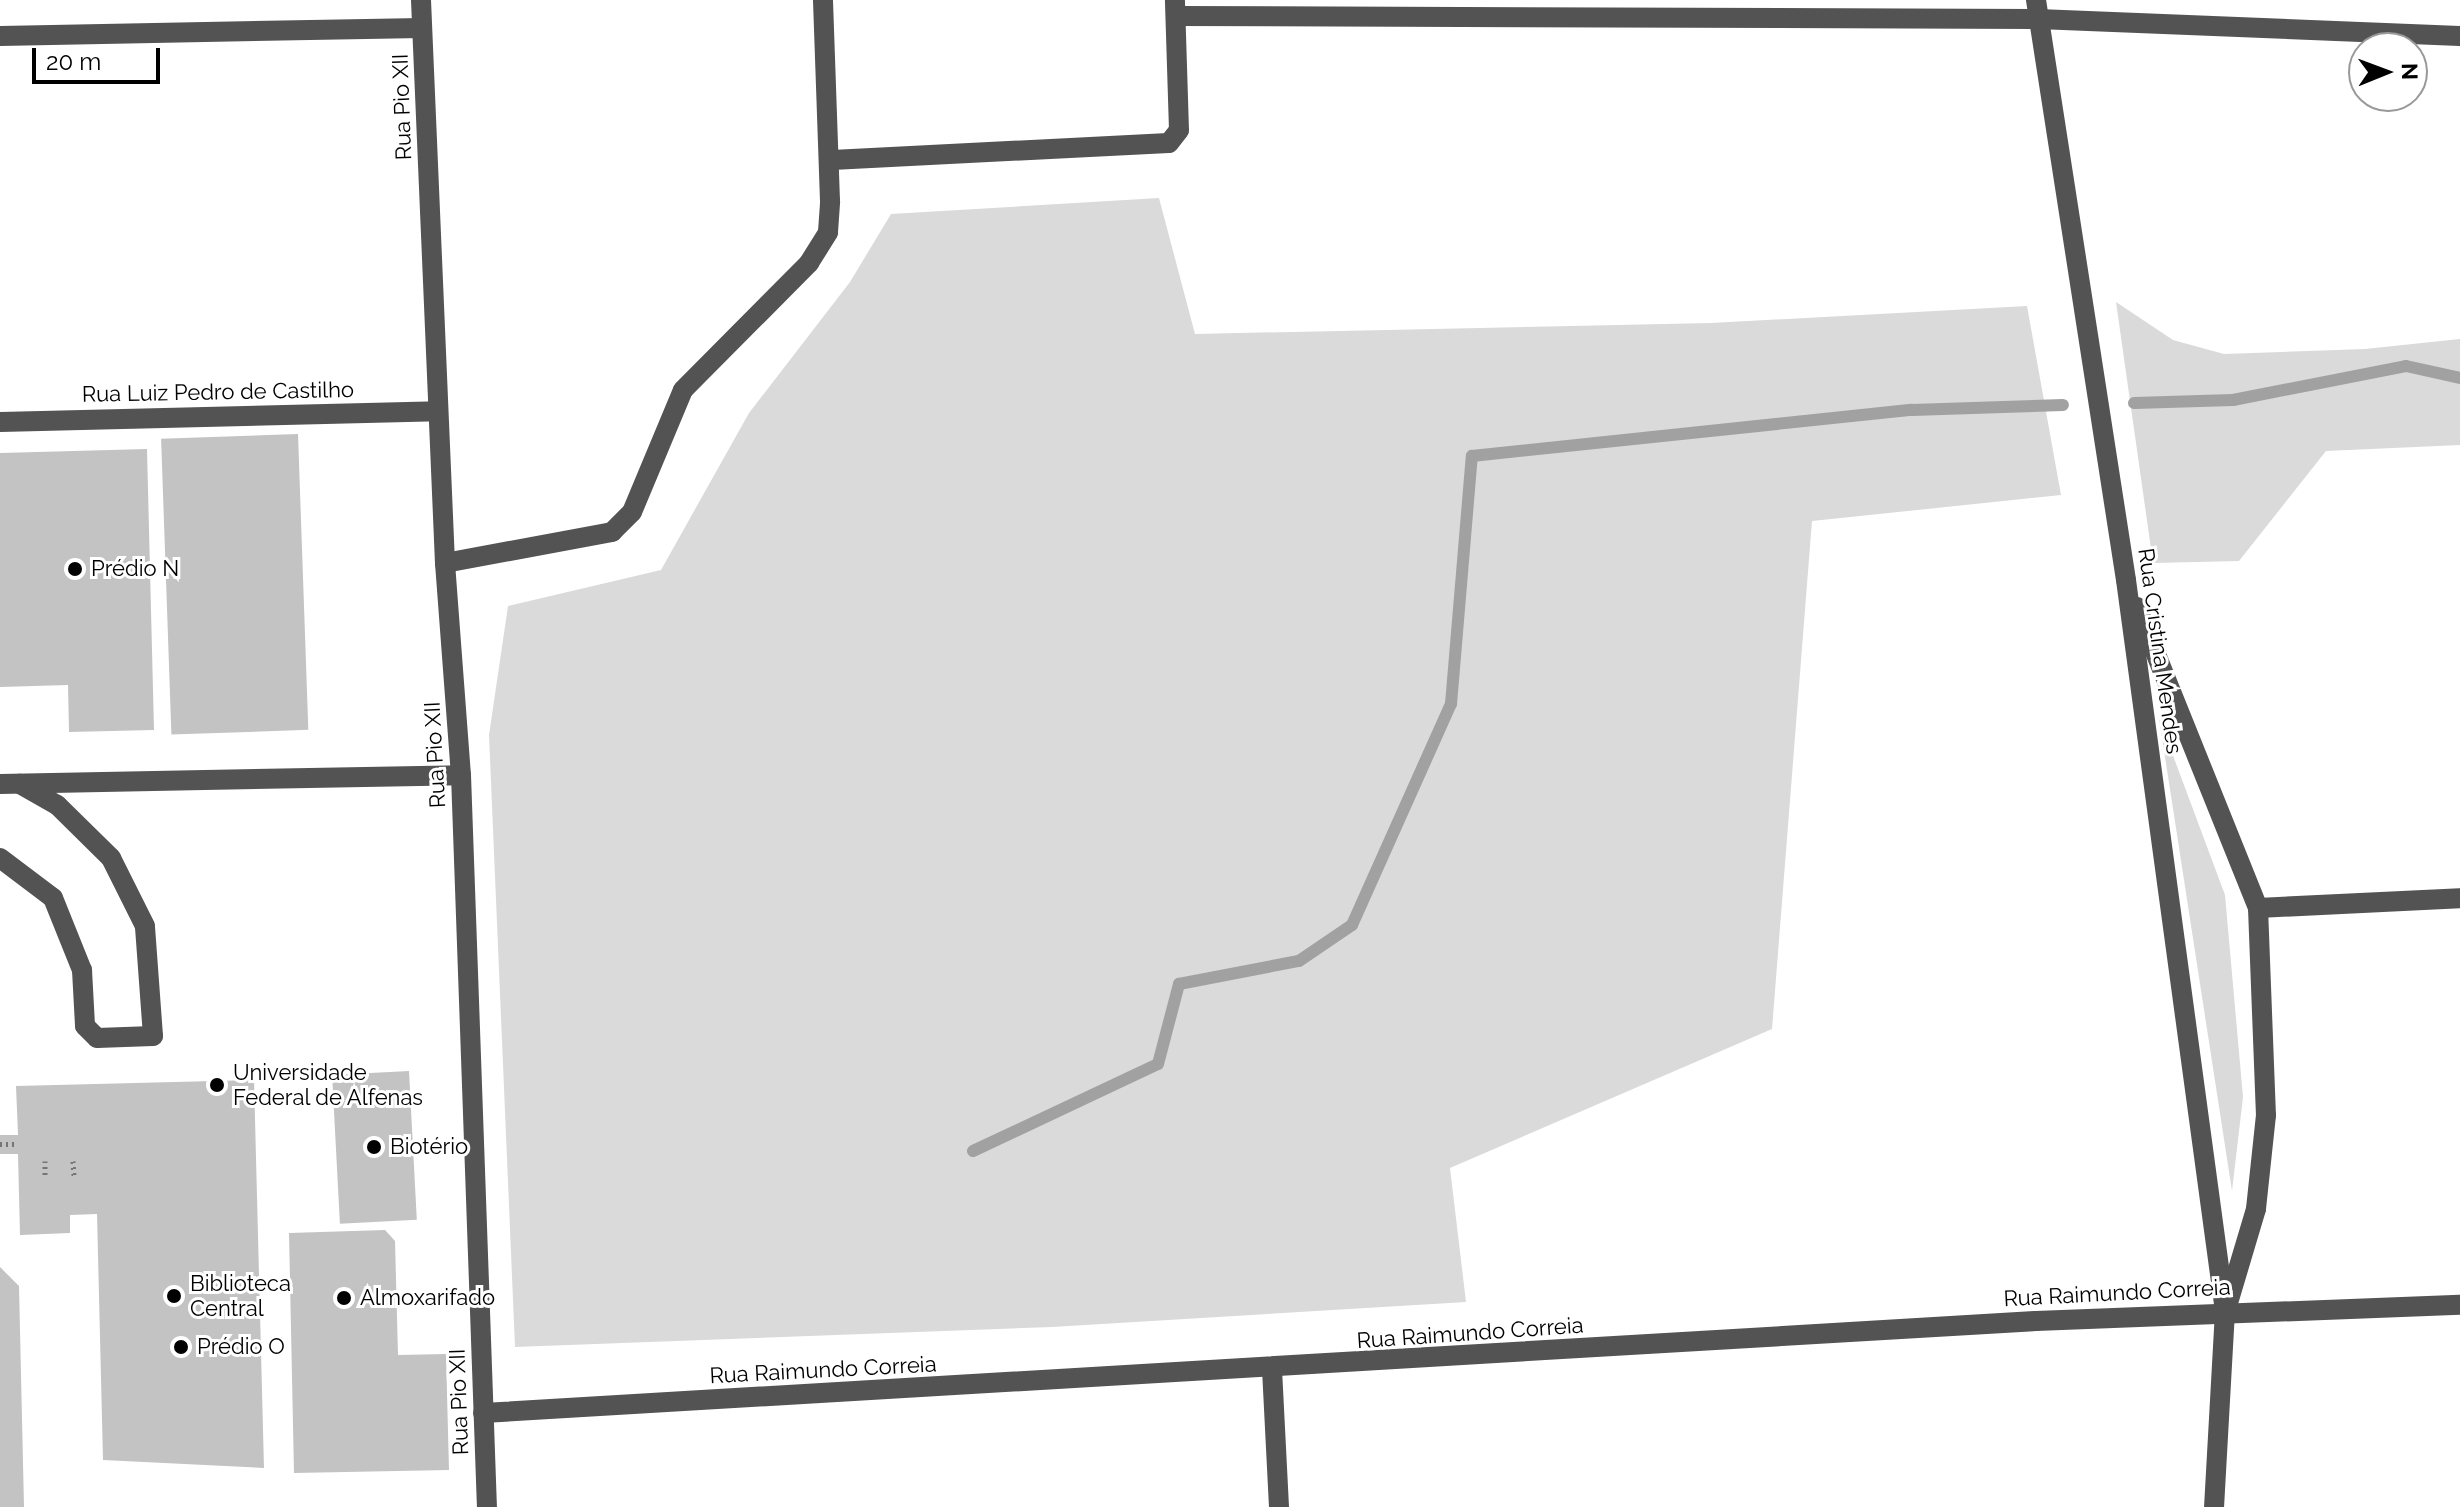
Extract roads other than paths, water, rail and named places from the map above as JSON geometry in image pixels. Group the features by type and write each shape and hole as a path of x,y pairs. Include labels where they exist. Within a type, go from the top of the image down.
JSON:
{"street":[{"name":"Rua Pio XII","path":"421,0 445,563 461,775 487,1507"},
{"path":"445,563 585,540 612,532 632,512 683,390 809,263 828,232 832,160 823,0"},
{"path":"832,160 1154,147 1169,143 1179,130 1175,8 2037,10 2460,36"},
{"name":"Rua Cristina Mendes","path":"2037,10 2126,580 2225,1311"},
{"path":"0,36 422,28"},
{"name":"Rua Luiz Pedro de Castilho","path":"0,422 438,411"},
{"path":"2126,580 2258,908 2266,1115 2256,1209 2225,1311 2214,1507"},
{"path":"10,784 461,775"},
{"path":"0,858 53,898 82,970 85,1026 97,1038 153,1036 145,926 111,858 57,805 10,784"},
{"path":"2258,908 2460,898"},
{"name":"Rua Raimundo Correia","path":"483,1413 2225,1311 2460,1305"},
{"path":"1272,1369 1279,1507"}],"waterway":[{"path":"2134,403 2233,400 2406,366 2460,378"},
{"path":"973,1151 1158,1064 1179,984 1299,961 1352,925 1451,704 1472,456 1912,410 2063,405"}],"place":[{"name":"Prédio N","path":"75,569"},
{"name":"Universidade Federal de Alfenas","path":"217,1085"},
{"name":"Biotério","path":"374,1147"},
{"name":"Biblioteca Central","path":"174,1296"},
{"name":"Almoxarifado","path":"344,1298"},
{"name":"Prédio O","path":"181,1347"}]}
